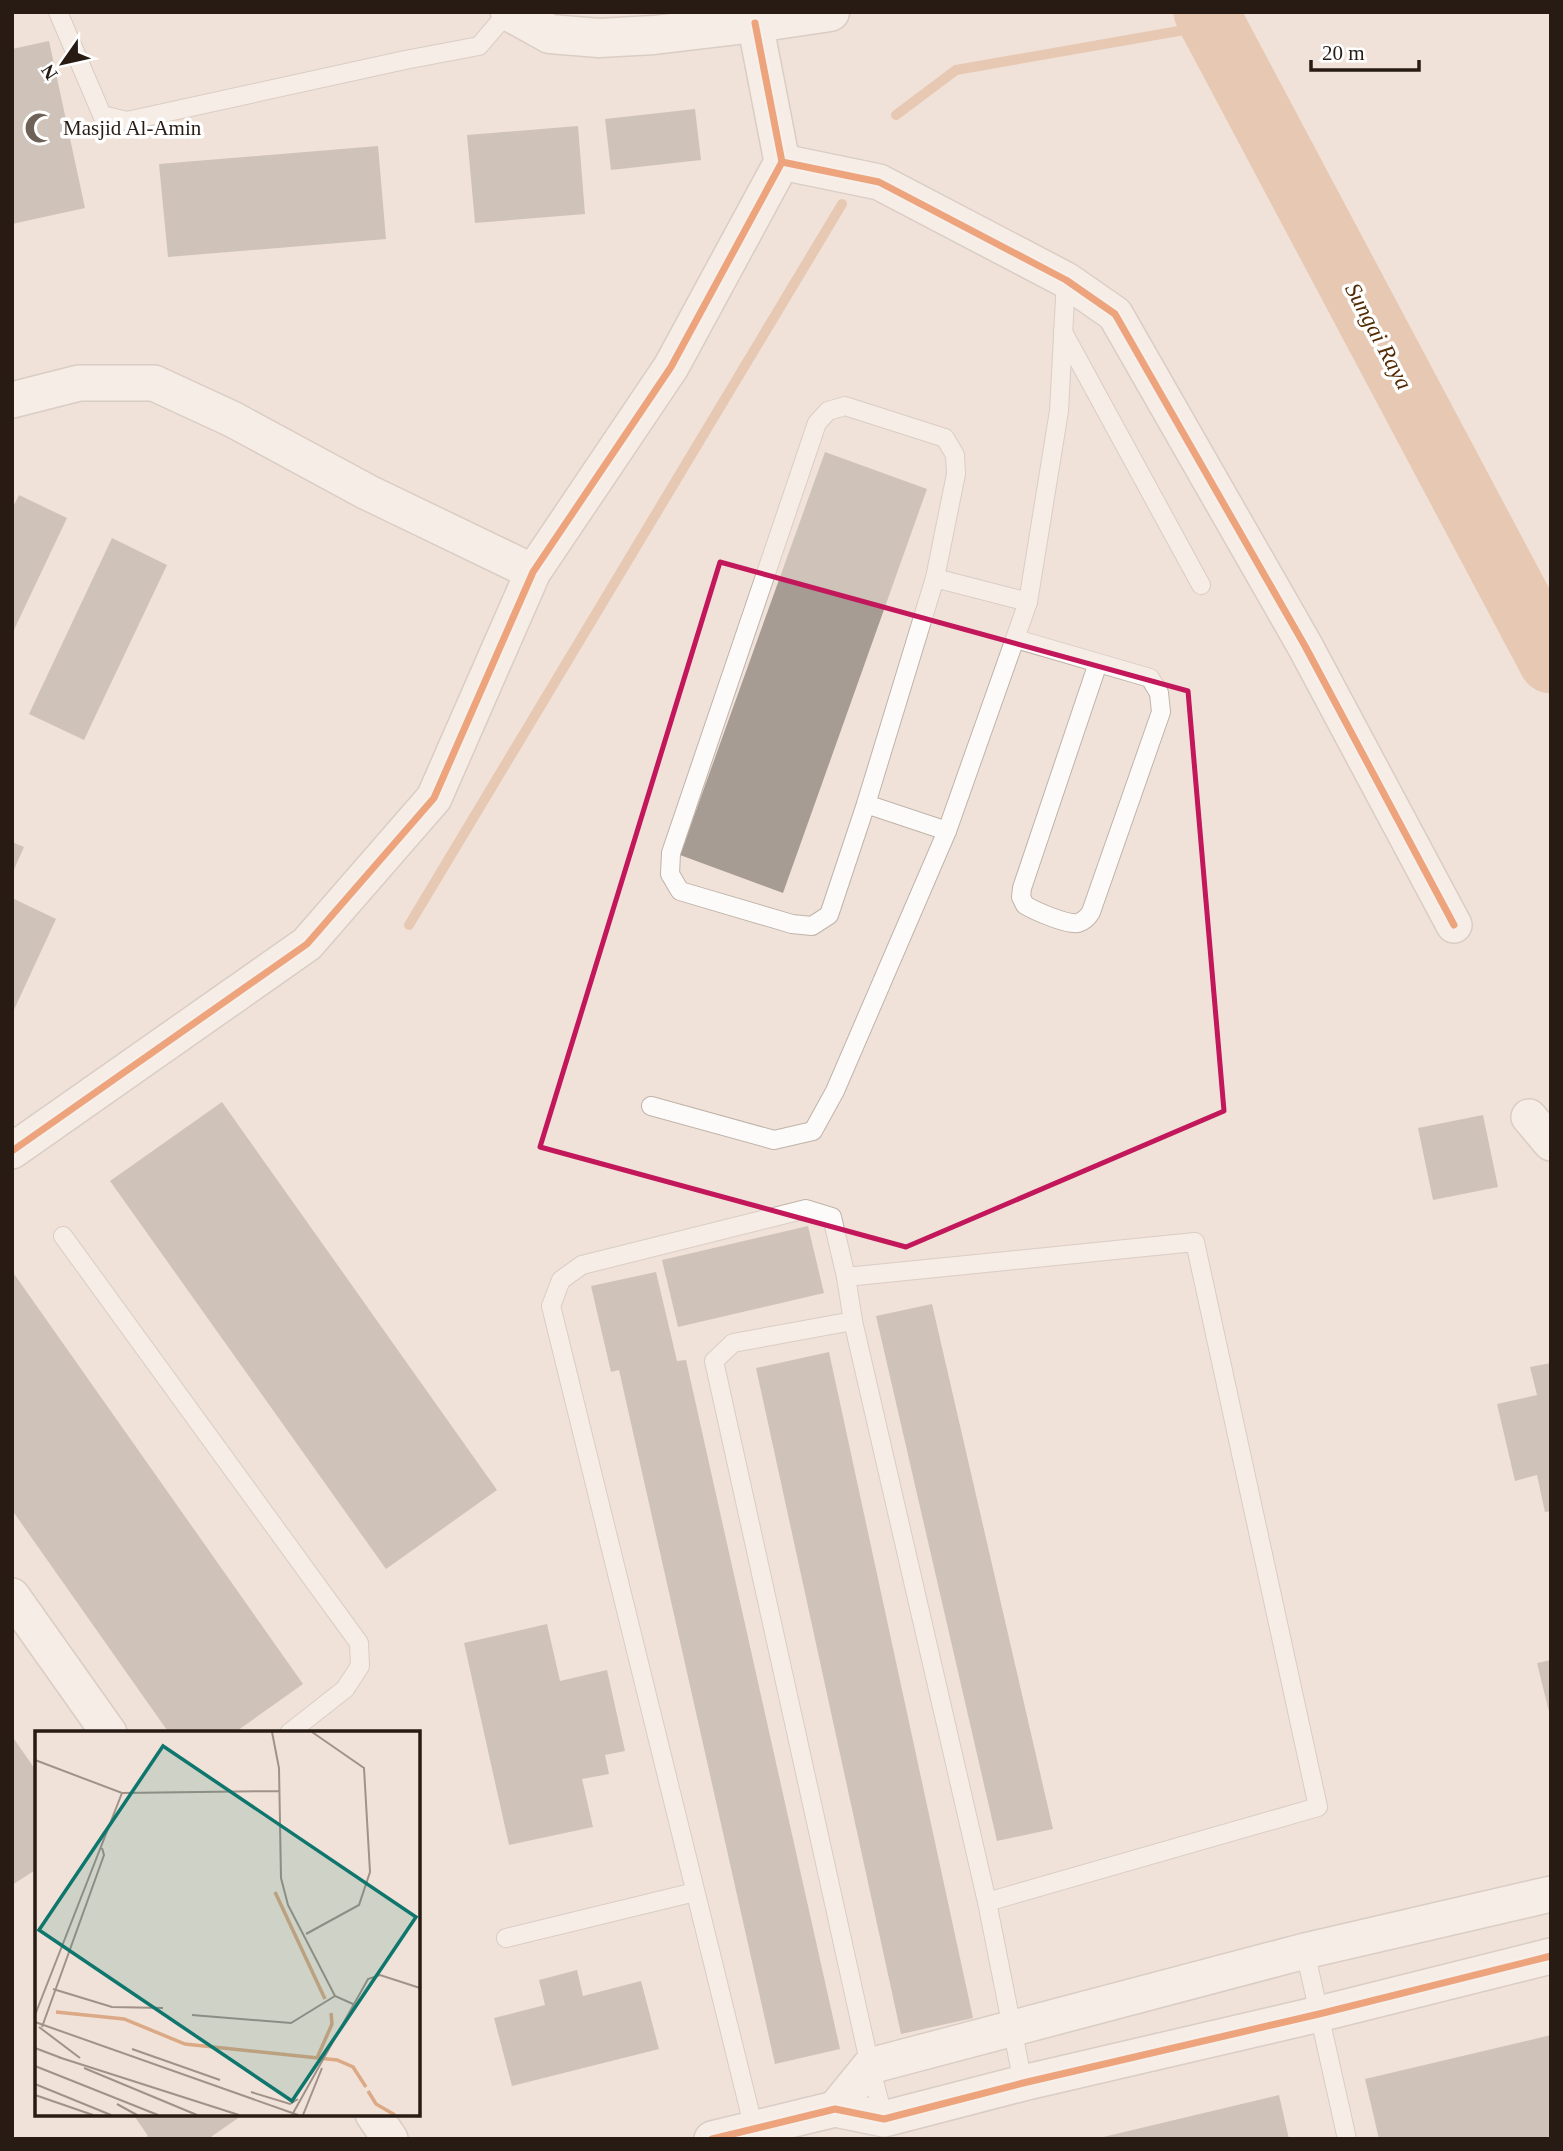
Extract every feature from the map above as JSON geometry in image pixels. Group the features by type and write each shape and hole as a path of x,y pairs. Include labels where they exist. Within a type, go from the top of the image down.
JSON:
{"street":[{"path":"509,12 550,33 599,38 654,34 746,20 830,12"},
{"path":"12,1152 307,944 434,799 533,572 671,367 782,162 746,20"},
{"path":"782,162 879,182 1066,280 1115,314 1305,646 1454,925"},
{"path":"12,400 79,383 154,383 232,419 367,492 533,572"},
{"path":"16,1609 108,1731"},
{"path":"835,2109 870,2066 1305,1951 1551,1894"},
{"path":"712,2139 835,2109 884,2119 1551,1956"},
{"path":"374,2116 390,2139"}],"lane":[{"path":"58,12 102,115 127,121 479,46 509,12"},
{"path":"651,1106 774,1140 813,1131 835,1091 947,831 1028,602 1059,411 1066,280"},
{"path":"1063,332 1201,585"},
{"path":"845,406 945,438 955,455 956,474 935,578 866,804 829,915 812,926 792,924 680,891 670,874 671,853 817,423 828,411 845,406"},
{"path":"935,578 1028,602"},
{"path":"1017,639 1150,678 1159,693 1161,712 1091,912 1079,923 1070,923 1025,905 1021,897 1098,663"},
{"path":"866,804 947,831"},
{"path":"754,2129 551,1306 561,1280 582,1265 806,1209 832,1217 853,1321 987,1902 1023,2083"},
{"path":"63,1236 359,1643 360,1666 345,1689 292,1731"},
{"path":"846,1277 1195,1242 1318,1807 987,1902"},
{"path":"853,1321 733,1343 714,1360 884,2119"},
{"path":"506,1938 695,1892"},
{"path":"1305,1951 1347,2139"}],"highlighted area":[{"path":"720,562 1188,691 1224,1111 906,1247 540,1147"}],"building":[{"name":"Masjid Al-Amin","path":"49,41 85,208 12,224 12,49"},
{"path":"695,109 701,160 611,170 605,119"},
{"path":"578,126 585,214 475,223 467,135"},
{"path":"378,146 386,239 168,257 159,164"},
{"path":"825,452 927,489 783,893 680,855"},
{"path":"19,495 67,518 12,634 12,509"},
{"path":"112,538 167,565 84,740 29,714"},
{"path":"12,842 24,847 12,874"},
{"path":"12,898 56,919 12,1014"},
{"path":"222,1102 497,1490 386,1569 110,1181"},
{"path":"1483,1115 1498,1187 1433,1200 1418,1128"},
{"path":"808,1226 824,1293 678,1327 662,1260"},
{"path":"12,1271 303,1684 237,1731 168,1731 12,1510"},
{"path":"656,1272 677,1361 686,1360 840,2049 775,2064 619,1370 611,1372 591,1286"},
{"path":"932,1304 1053,1829 997,1841 876,1316"},
{"path":"829,1352 973,2018 901,2034 756,1368"},
{"path":"1551,1363 1551,1511 1545,1512 1537,1475 1515,1481 1497,1404 1537,1395 1530,1367"},
{"path":"547,1624 560,1681 607,1670 625,1751 605,1755 609,1774 582,1779 593,1827 509,1845 464,1643"},
{"path":"1551,1660 1551,1716 1550,1716 1537,1663"},
{"path":"12,1736 35,1769 35,1870 12,1885"},
{"path":"577,1970 583,1996 641,1981 659,2049 512,2086 494,2018 545,2005 539,1980"},
{"path":"1551,2035 1551,2139 1379,2139 1365,2079"},
{"path":"1279,2095 1289,2139 1099,2139 1099,2138"},
{"path":"134,2116 241,2116 208,2139 143,2139 148,2136"}],"waterway":[{"name":"Sungai Raya","path":"1206,12 1551,661"},
{"path":"896,115 956,70 1213,25"},
{"path":"409,925 842,204"}],"cycle path":[{"path":"12,1151 307,944 434,798 533,572 671,367 782,162 755,23"},
{"path":"782,162 879,182 1066,280 1115,314 1305,646 1454,925"},
{"path":"712,2139 835,2109 884,2119 1551,1956"}],"place":[{"name":"Masjid Al-Amin","path":"40,128"}]}
